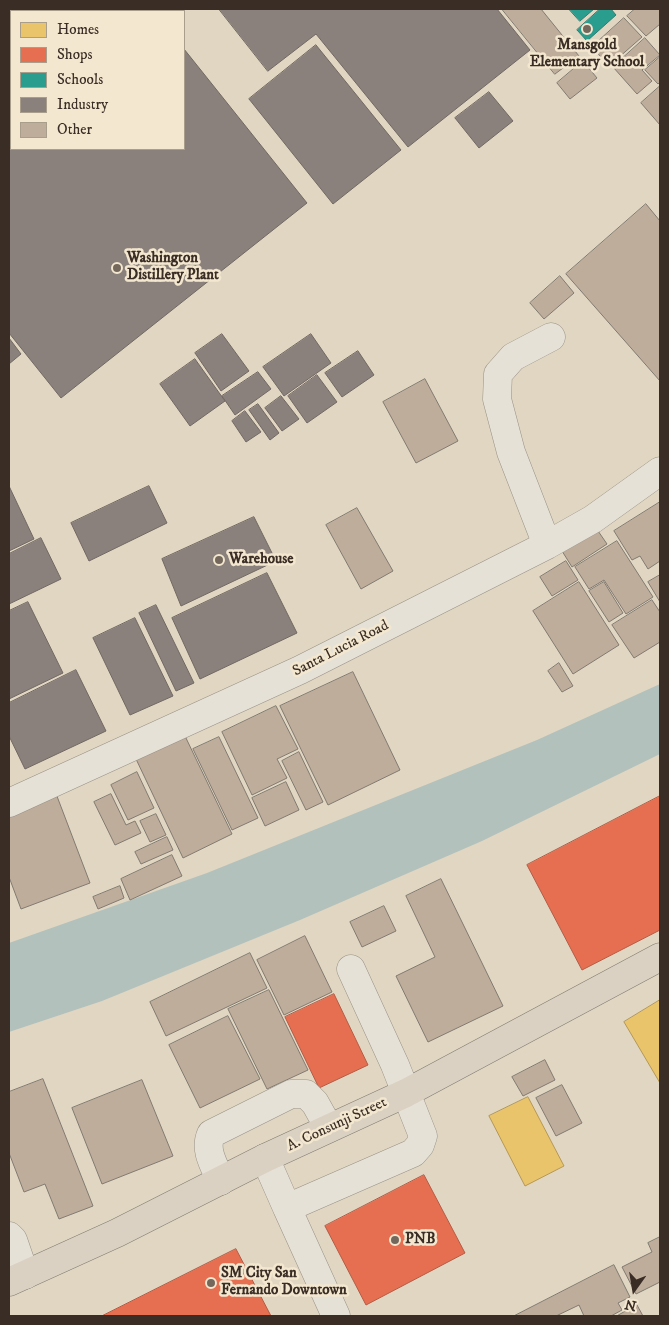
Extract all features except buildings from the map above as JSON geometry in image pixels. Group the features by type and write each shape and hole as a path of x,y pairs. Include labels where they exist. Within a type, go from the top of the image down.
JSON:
{"main road":[{"name":"A. Consunji Street","path":"17,1279 117,1234 265,1158 406,1094 660,958"}],"street":[{"path":"547,545 512,452 497,399 498,374 513,357 551,338"},
{"name":"Santa Lucia Road","path":"9,803 300,670 547,545 593,519 660,471"},
{"path":"287,1208 413,1153 420,1145 423,1136 395,1065 351,969"},
{"path":"221,1181 211,1158 207,1142 211,1134 291,1094 306,1094 316,1103 329,1128"},
{"path":"265,1158 336,1316"},
{"path":"9,1236 13,1240 17,1279"}],"green space":[{"path":"9,9 163,9 10,10 9,126"}],"shaded area":[{"path":"660,684 660,754 482,841 300,920 102,1001 9,1032 9,943 207,873 537,740"}],"place":[{"name":"Mansgold Elementary School","path":"587,29"},
{"name":"Washington Distillery Plant","path":"117,268"},
{"name":"Warehouse","path":"219,560"},
{"name":"PNB","path":"395,1240"},
{"name":"SM City San Fernando Downtown","path":"211,1283"}]}
